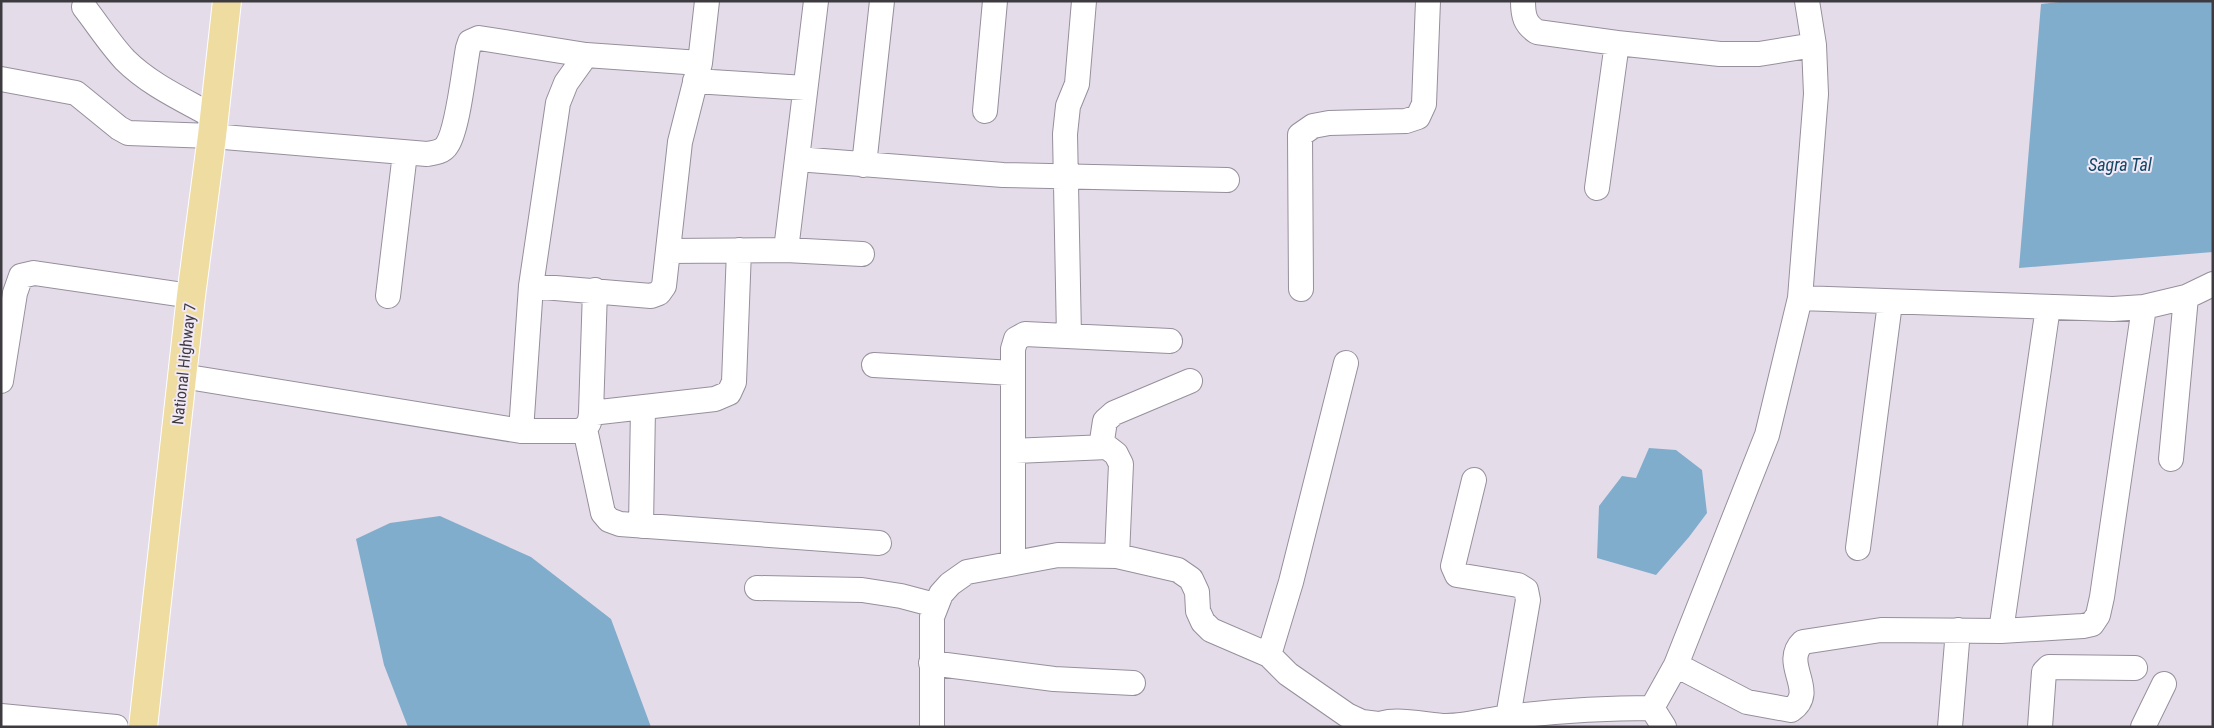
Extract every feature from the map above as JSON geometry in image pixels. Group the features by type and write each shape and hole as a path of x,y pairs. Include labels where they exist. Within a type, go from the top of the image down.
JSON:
{"main road":[{"name":"National Highway 7","path":"143,727 191,296 227,1"}],"street":[{"path":"531,286 651,296 659,293 664,286 680,142 697,72 707,1"},
{"path":"786,250 816,1"},
{"path":"864,165 882,1"},
{"path":"985,111 995,1"},
{"path":"1069,336 1065,134 1068,106 1077,84 1084,1"},
{"path":"1301,289 1300,135 1313,126 1329,123 1406,121 1418,117 1424,104 1428,1"},
{"path":"1523,1 1523,16 1528,25 1537,32 1720,54 1759,54 1814,45"},
{"path":"932,727 932,616 935,605 950,584 967,572 1058,555 1117,556 1178,570 1191,579 1197,592 1198,611 1203,622 1211,630 1269,655 1288,674 1347,715 1362,722 1376,725 1392,722 1447,726 1508,717 1658,717 1676,665 1767,435 1800,298 1816,94 1814,45 1807,1"},
{"path":"84,7 125,60 213,126"},
{"path":"1,78 76,93 118,128 141,135 213,126 405,153 437,153 447,146 453,128 470,42 479,38 805,88"},
{"path":"1597,188 1616,43"},
{"path":"521,431 531,286 558,103 566,83 586,55"},
{"path":"388,296 405,153"},
{"path":"797,159 1067,178 1226,180"},
{"path":"668,250 786,250 862,254"},
{"path":"182,376 521,431 579,431 588,421 643,408 716,400 729,393 734,382 739,250"},
{"path":"1,382 15,293 20,276 34,273 191,296"},
{"path":"1800,298 1890,303 2114,309 2144,307 2186,297 2213,284"},
{"path":"595,290 588,421 603,513 609,520 620,524 641,526 879,543"},
{"path":"2172,459 2186,297"},
{"path":"1858,548 1890,303"},
{"path":"2001,631 2048,307"},
{"path":"1676,665 1747,702 1791,710 1800,704 1803,696 1794,657 1796,648 1803,642 1881,630 2001,631 2092,624 2098,615 2102,597 2144,307"},
{"path":"1013,563 1013,349 1016,339 1025,334 1170,341"},
{"path":"1269,655 1291,582 1346,363"},
{"path":"874,365 1013,372"},
{"path":"1101,447 1105,421 1114,413 1190,381"},
{"path":"641,526 643,408"},
{"path":"1013,452 1107,447 1116,454 1121,464 1117,556"},
{"path":"1474,480 1454,566 1457,575 1518,585 1526,590 1528,600 1508,717"},
{"path":"757,588 862,590 901,596 935,605"},
{"path":"1950,727 1958,630"},
{"path":"931,663 1054,679 1133,683"},
{"path":"2040,727 2044,672 2049,667 2135,668"},
{"path":"2143,727 2164,684"},
{"path":"1,716 116,727"}],"water":[{"name":"Sagra Tal","path":"2069,1 2213,1 2213,252 2019,268 2041,4"},
{"path":"1649,448 1676,450 1702,470 1707,513 1656,575 1597,558 1599,506 1622,476 1636,478"},
{"path":"440,516 531,557 611,619 651,727 408,727 384,665 356,539 390,523"}]}
